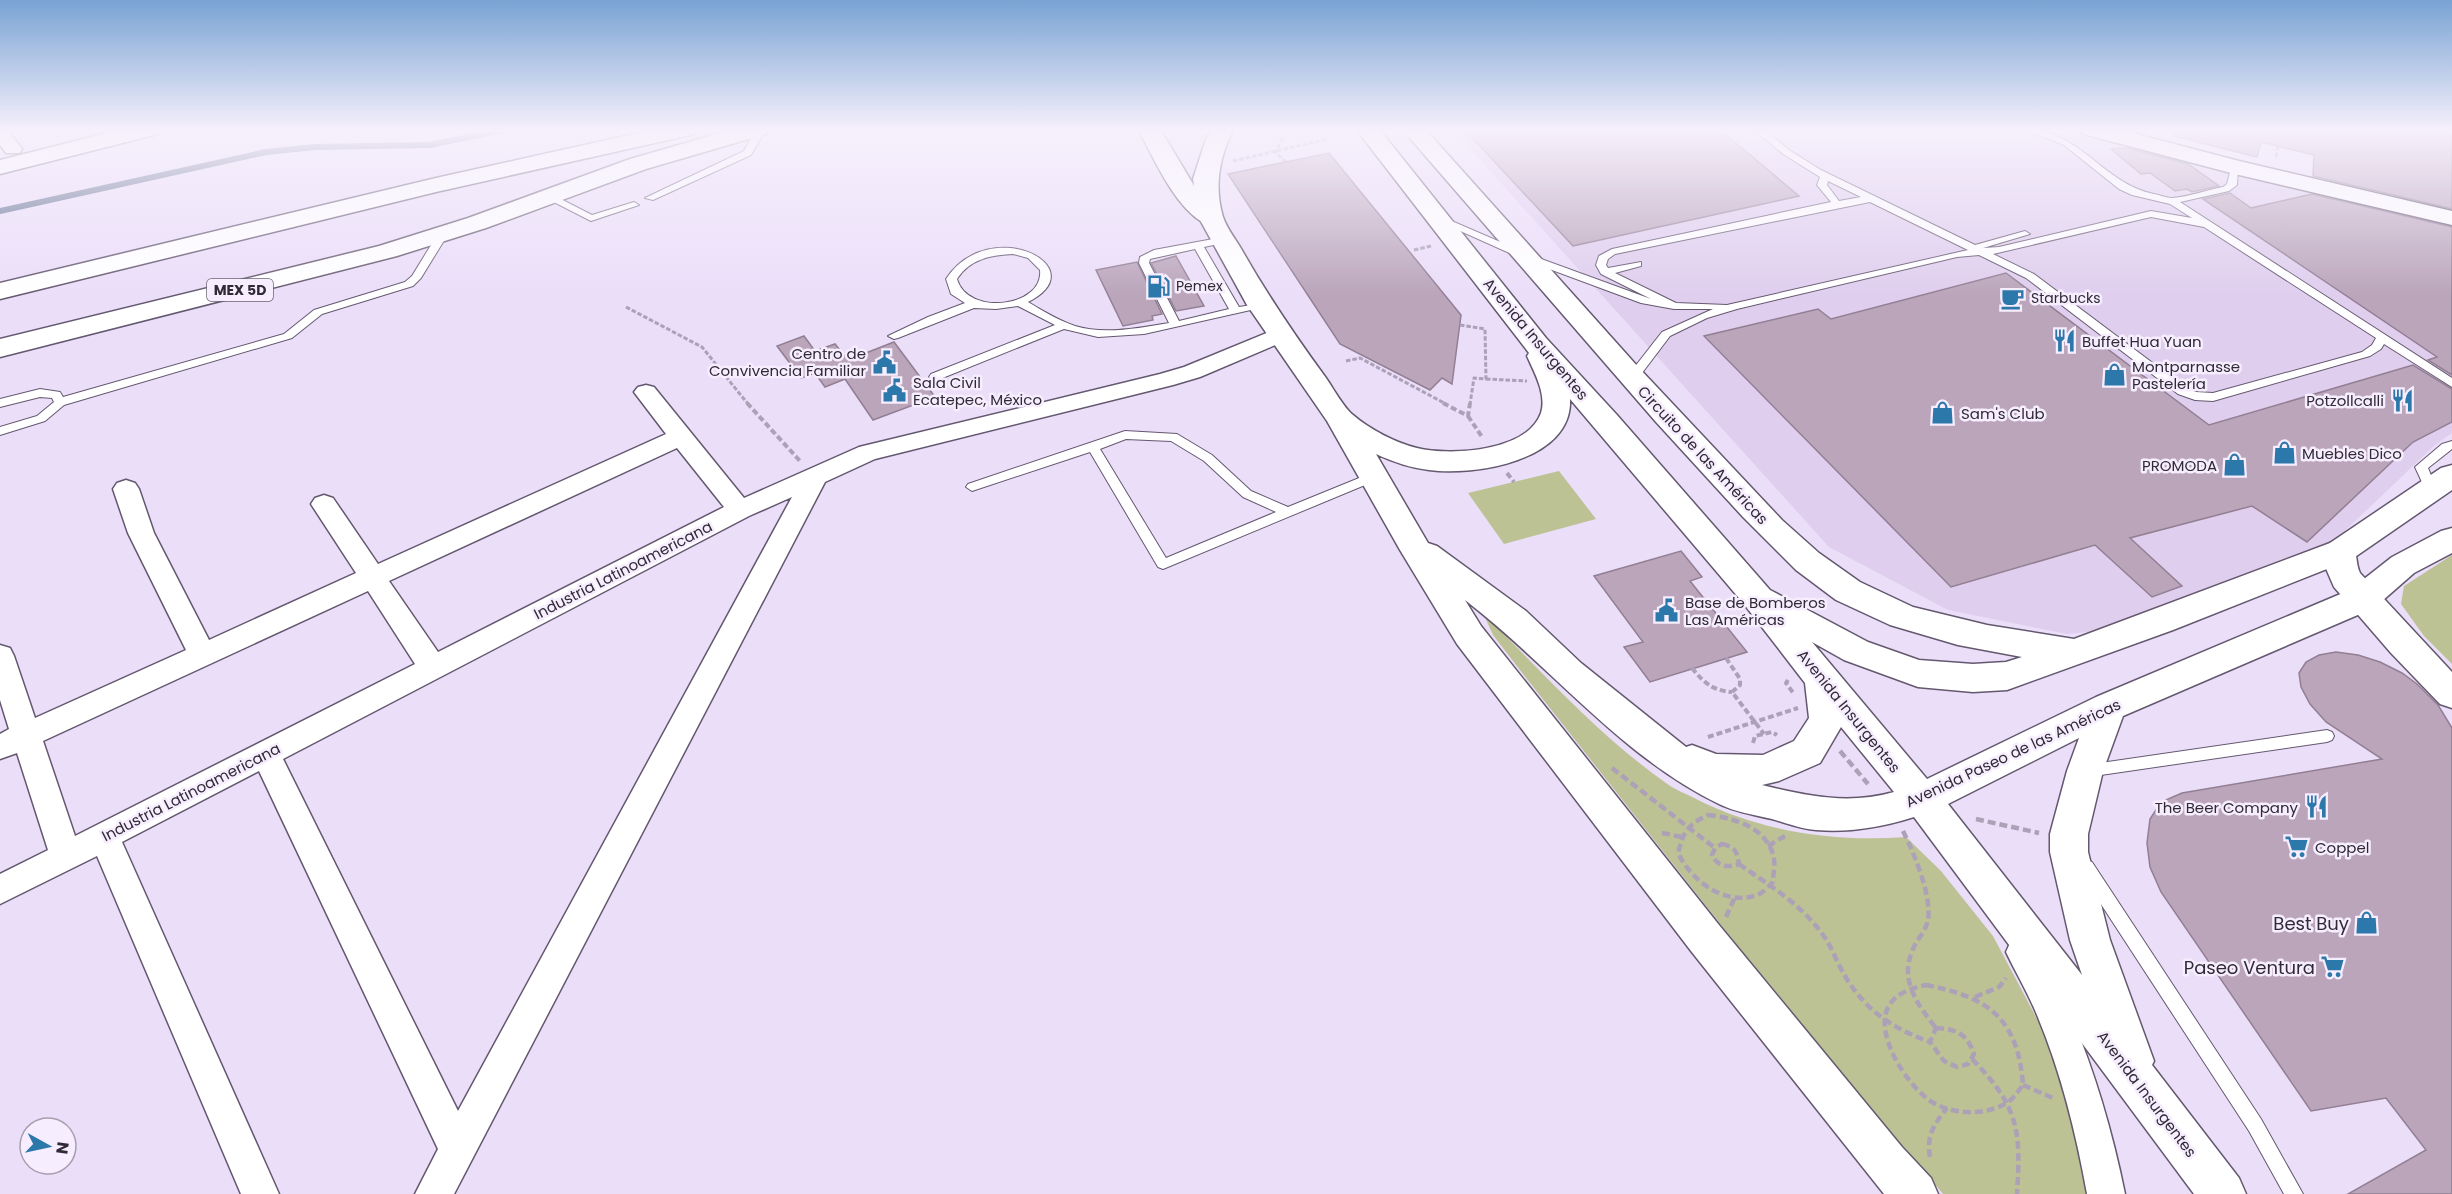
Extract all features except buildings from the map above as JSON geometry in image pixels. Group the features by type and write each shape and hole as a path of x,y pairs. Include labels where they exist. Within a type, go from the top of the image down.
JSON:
{"main road":[{"path":"0,291 437,185"},
{"name":"MEX 5D","path":"0,348 388,251 581,185"},
{"path":"1181,185 1218,229"},
{"path":"1207,185 1218,229 1247,308 1279,335 1340,418 1411,542 1469,635 1893,1179 1923,1179"},
{"name":"Avenida Insurgentes","path":"1410,185 1536,344 1756,595 1813,693 2143,1090 2223,1194"},
{"name":"Circuito de las Américas","path":"1463,185 1632,378 1796,553 1850,591 1916,622 1993,639 2075,652"},
{"path":"2329,185 2452,218"},
{"path":"2334,185 2452,209"},
{"path":"1340,418 1365,437 1389,449 1413,457 1440,462 1467,462 1515,450 1533,441 1547,428 1555,412 1552,383 1536,344"},
{"path":"1632,378 1632,402 1639,442 1660,484"},
{"path":"1756,595 1856,651 1918,673 1973,678 2007,676 2161,621 2341,551 2441,482"},
{"name":"Avenida Paseo de las Américas","path":"1411,542 1514,620 1569,673 1648,739 1691,771 1734,794 1814,814 1862,814 1924,824 2109,707 2362,599 2403,565 2452,539"},
{"path":"2341,551 2340,564 2346,579 2452,694"},
{"path":"1663,748 1714,769 1766,770 1807,752 1827,719 1813,693"},
{"path":"2109,707 2085,771 2069,838 2069,852 2090,940 2143,1090"}],"street":[{"name":"Industria Latinoamericana","path":"0,890 740,510 815,477 884,448 1178,376 1279,335"},
{"path":"646,392 740,510"},
{"path":"0,747 682,436"},
{"path":"434,1194 815,477"},
{"path":"126,489 141,533 202,654"},
{"path":"324,504 434,669"},
{"path":"0,656 65,855"},
{"path":"266,754 458,1150"},
{"path":"1924,824 2025,956 2061,1031 2096,1137 2106,1194"},
{"path":"104,836 260,1194"}],"lane":[{"path":"650,198 679,185"},
{"path":"1822,185 1837,204"},
{"path":"1846,185 2030,276 2182,391 2195,396 2213,398 2366,354 2377,346 2382,337"},
{"path":"2119,185 2135,193 2172,201 2452,383"},
{"path":"1976,250 1987,243 2226,189 2232,185"},
{"path":"549,196 584,217 591,218 634,205"},
{"path":"1674,306 1605,272 1600,265 1603,258 1612,252 1874,198"},
{"path":"1632,378 1666,334 1703,316 1734,306 1976,250 1999,249 2151,214 2207,224"},
{"path":"1435,218 1529,258 1645,301 1674,306 1734,306"},
{"path":"1175,324 1144,260 1154,253 1198,245 1218,229"},
{"path":"0,431 47,416 60,402 278,339 295,331 310,316 318,312 409,284 416,278 442,234"},
{"path":"1019,302 1063,326 1082,331 1110,333 1175,324 1247,308 1198,245"},
{"path":"1000,251 1029,255 1045,270 1046,279 1041,288 1032,296 1019,302 988,306 973,304 961,299 953,291 950,283 952,274 959,265 970,258 1000,251"},
{"path":"1605,272 1637,264"},
{"path":"894,336 973,304"},
{"path":"935,377 1063,326"},
{"path":"0,403 40,393 56,395 60,402"},
{"path":"972,487 1125,435 1173,437 1208,458 1247,494 1288,512"},
{"path":"2441,482 2421,467 2446,447 2452,445"},
{"path":"1093,447 1163,564 1373,477"},
{"path":"2085,771 2327,736"},
{"path":"2069,838 2114,912 2255,1125 2294,1194"}],"path":[{"path":"626,306 702,347 759,418 815,477"},
{"path":"1460,325 1485,329 1486,379"},
{"path":"1346,361 1360,358 1468,416 1474,378 1552,383"},
{"path":"1692,669 1705,685 1719,692 1732,692 1740,685 1740,679 1726,658"},
{"path":"1732,692 1764,734"},
{"path":"1702,739 1755,722 1813,693"},
{"path":"1708,815 1732,818 1757,829 1773,855 1773,882 1770,885 1757,896 1734,899 1711,889 1684,867 1678,853 1682,837 1691,823 1708,815"},
{"path":"1936,1028 1922,1011 1910,989 1906,966 1928,921 1924,824 1969,818 2069,838"},
{"path":"1739,864 1737,852 1731,846 1722,844 1714,848 1712,855 1715,862 1725,867 1739,864 1794,903 1823,935 1846,977 1870,1009 1903,1032 1930,1042 1944,1061 1957,1067 1968,1064 1974,1054 1969,1040 1961,1032 1949,1028 1936,1028"},
{"path":"1974,997 1999,987 2025,956"},
{"path":"1926,985 1950,988 1974,997 1997,1013 2013,1036 2023,1068 2023,1085 2007,1103 1985,1111 1954,1111 1932,1101 1910,1081 1895,1060 1886,1036 1887,1008 1895,998 1910,989 1926,985"},
{"path":"1930,1042 1936,1028"},
{"path":"1972,1059 1990,1077 2007,1103 2018,1128 2017,1194"},
{"path":"1923,1179 1926,1143 1935,1121 1947,1108"}],"shaded area":[{"path":"1502,185 2286,185 2452,226 2452,433 2435,445 2331,544 2177,623 2067,634 1948,610 1829,547"}],"green space":[{"path":"1559,471 1596,519 1504,544 1468,493"},
{"path":"2452,555 2452,664 2424,636 2401,604 2404,586"},
{"path":"1483,613 1548,680 1617,744 1677,790 1723,811 1773,827 1852,838 1906,837 1941,871 1993,936 2045,1034 2063,1077 2087,1194 1943,1194 1763,978 1493,635"}],"waterway":[{"path":"0,211 118,185"}],"place":[{"name":"Pemex","path":"1158,286"},
{"name":"Starbucks","path":"2013,298"},
{"name":"Buffet Hua Yuan","path":"2064,341"},
{"name":"Centro de Convivencia Familiar","path":"884,362"},
{"name":"Montparnasse Pastelería","path":"2114,375"},
{"name":"Sala Civil Ecatepec, México","path":"895,391"},
{"name":"Potzollcalli","path":"2402,400"},
{"name":"Sam's Club","path":"1943,413"},
{"name":"Muebles Dico","path":"2284,453"},
{"name":"PROMODA","path":"2235,465"},
{"name":"Base de Bomberos Las Américas","path":"1667,611"},
{"name":"The Beer Company","path":"2316,807"},
{"name":"Coppel","path":"2297,847"},
{"name":"Best Buy","path":"2367,923"},
{"name":"Paseo Ventura","path":"2333,967"}]}
